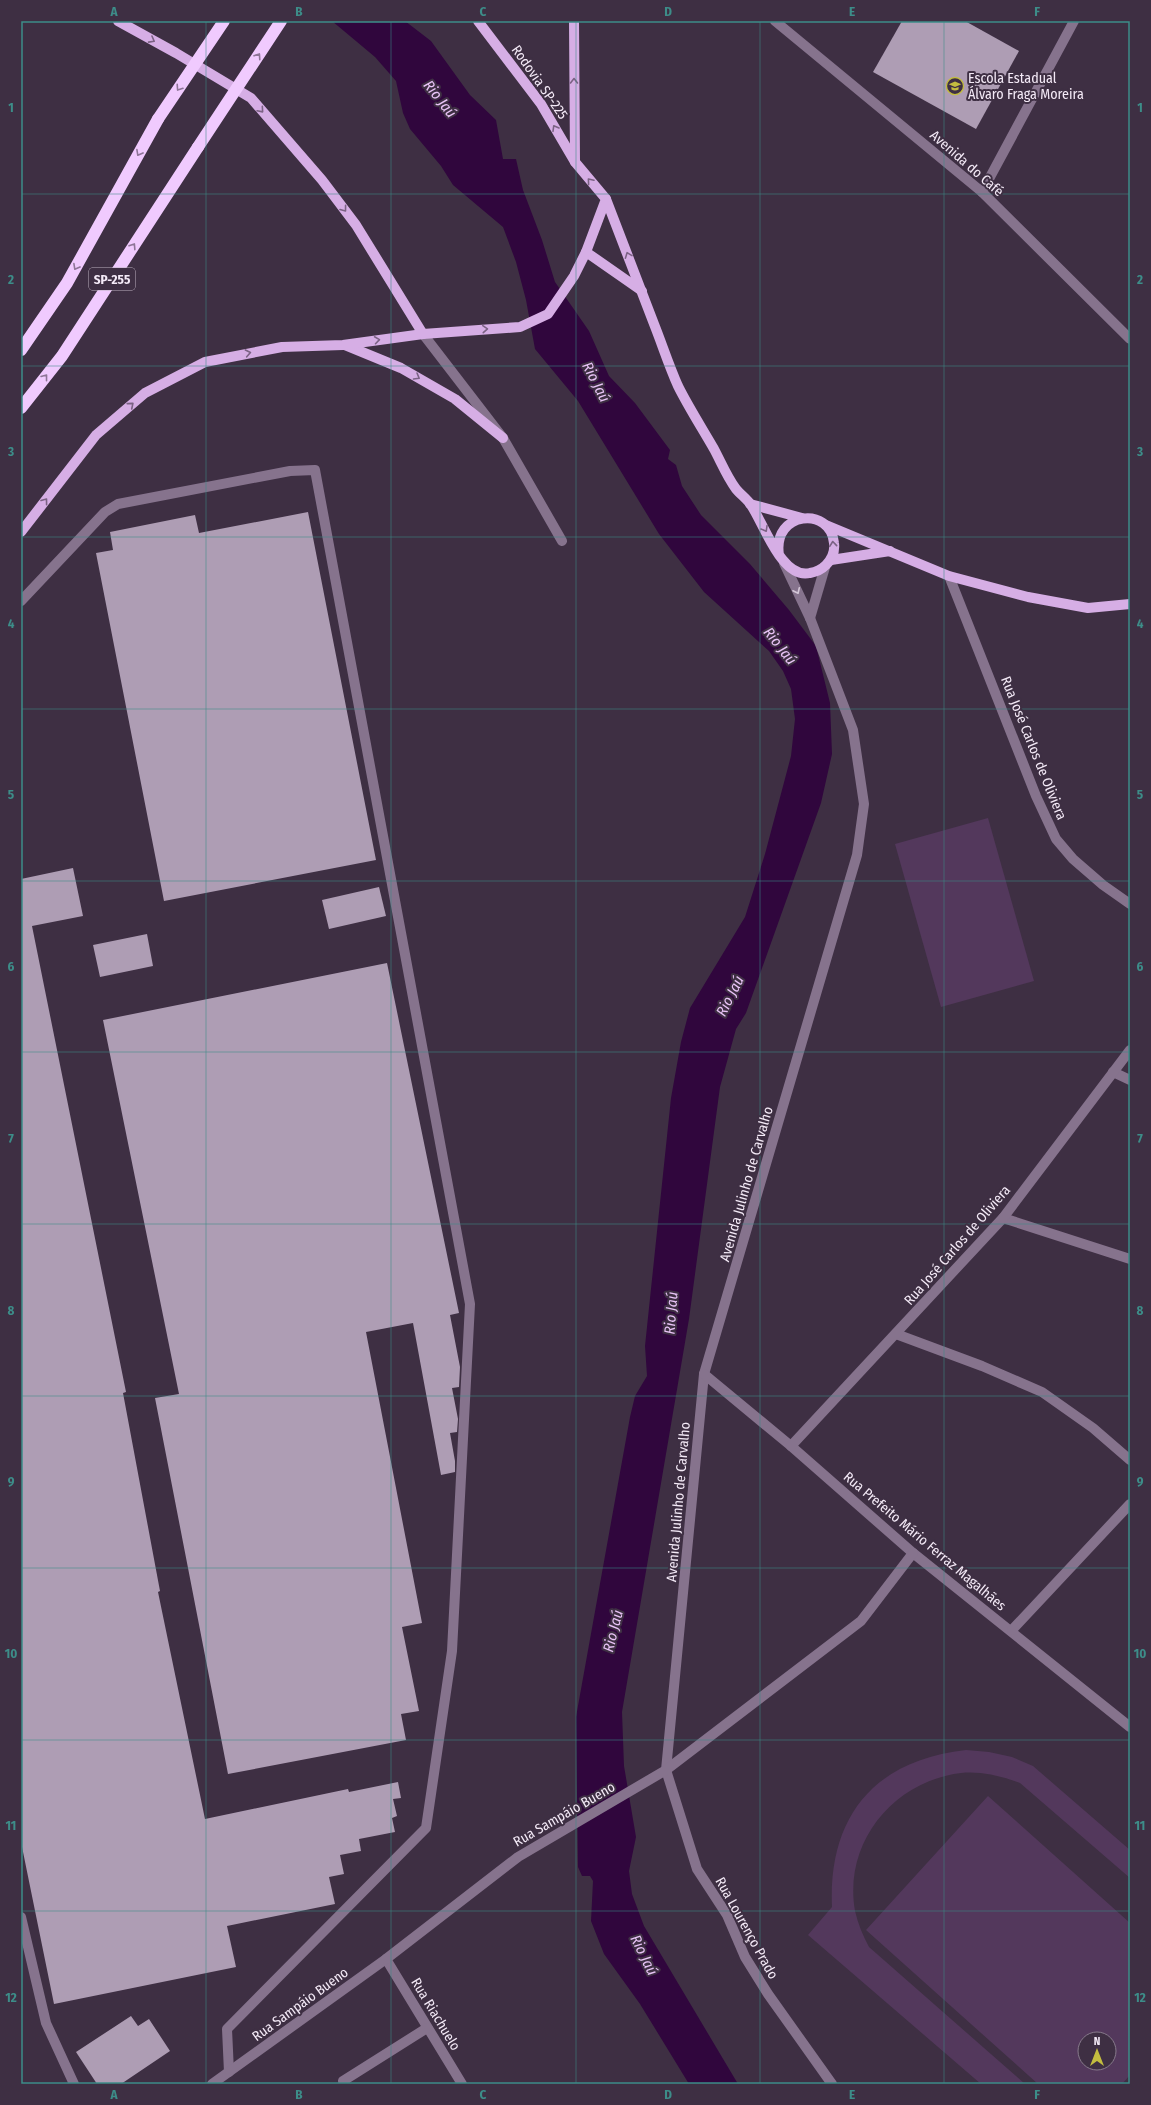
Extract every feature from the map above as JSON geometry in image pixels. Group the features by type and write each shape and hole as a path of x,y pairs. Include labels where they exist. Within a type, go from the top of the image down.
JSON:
{"highway":[{"name":"SP-255","path":"21,350 67,283 158,119 224,21"},
{"name":"SP-255","path":"21,408 62,356 281,21"}],"main road":[{"path":"118,21 176,53 251,98 322,180 356,225 423,334"},
{"name":"Rodovia SP-225","path":"478,21 541,104 575,162 606,199"},
{"path":"574,21 575,162"},
{"path":"21,532 96,435 145,393 205,362 282,347 343,345 446,331 520,327 548,314 574,276 586,252 606,199"},
{"name":"Avenida Julinho de Carvalho","path":"606,199 678,386 736,489 750,504 782,559 799,573 808,574 828,563 890,551"},
{"path":"586,252 642,291"},
{"path":"343,345 401,368 455,399 503,438"},
{"path":"750,504 802,518 818,520 826,525 950,576 1028,597 1088,608 1130,604"},
{"name":"Avenida Julinho de Carvalho","path":"782,559 779,541 784,528 791,522 802,518"},
{"path":"826,525 834,542 834,551 828,563"}],"street":[{"name":"Avenida do Café","path":"775,21 982,192 1130,339"},
{"path":"982,192 1074,21"},
{"path":"423,334 503,438 562,541"},
{"path":"21,601 105,512 118,504 290,471 315,470 470,1304 452,1651 426,1828 227,2029 229,2072"},
{"name":"Avenida Julinho de Carvalho","path":"666,1770 704,1374 857,855 864,804 853,730 810,618 782,559"},
{"path":"810,618 828,563"},
{"name":"Rua José Carlos de Oliviera","path":"950,576 1036,796 1056,839 1073,859 1103,885 1130,904"},
{"name":"Rua José Carlos de Oliviera","path":"791,1446 1003,1218 1130,1050"},
{"path":"1113,1072 1130,1080"},
{"path":"1003,1218 1130,1259"},
{"path":"896,1334 982,1366 1042,1392 1093,1428 1130,1460"},
{"name":"Rua Prefeito Mário Ferraz Magalhães","path":"704,1374 791,1446 914,1553 1012,1630 1130,1727"},
{"path":"1012,1630 1130,1504"},
{"name":"Rua Sampáio Bueno","path":"212,2084 386,1959 518,1857 666,1770 861,1621 914,1553"},
{"name":"Rua Lourenço Prado","path":"666,1770 697,1869 727,1916 745,1957 768,1994 832,2084"},
{"path":"21,1917 46,2023 74,2084"},
{"name":"Rua Riachuelo","path":"386,1959 462,2084"},
{"path":"345,2084 343,2081 427,2028"}],"shaded area":[{"path":"988,818 1034,981 941,1007 895,844"},
{"path":"966,1750 989,1752 1012,1757 1033,1766 1130,1850 1130,1878 1020,1783 983,1773 961,1773 937,1778 914,1788 895,1802 878,1819 866,1839 857,1861 853,1886 856,1916 869,1947 1025,2084 981,2084 808,1935 832,1907 833,1875 838,1845 849,1820 863,1798 883,1780 906,1766 934,1756"},
{"path":"988,1796 1130,1923 1130,2075 1122,2084 1038,2084 866,1930"}],"water":[{"name":"Rio Jaú","path":"332,21 405,21 431,41 470,95 496,120 503,159 516,159 523,190 542,240 555,282 589,331 609,376 635,403 670,450 668,459 676,465 682,486 701,515 750,564 789,610 816,646 830,703 832,754 821,803 746,1013 736,1029 720,1087 689,1319 622,1712 624,1766 636,1837 629,1871 632,1894 644,1926 738,2084 689,2084 640,2004 604,1954 591,1921 593,1881 590,1876 582,1876 578,1867 576,1717 630,1417 635,1396 647,1376 645,1346 671,1098 681,1042 690,1008 745,917 765,854 791,756 795,719 791,689 783,671 769,651 704,592 659,534 578,401 535,349 526,300 516,262 503,227 453,185 441,166 410,129 403,113 396,81 375,57"}],"building":[{"path":"902,21 965,21 1019,51 976,129 873,72"},
{"path":"308,512 376,860 164,901 96,553 113,550 110,532 195,515 199,533"},
{"path":"73,868 83,916 32,926 126,1392 123,1393 160,1591 158,1592 205,1819 348,1789 349,1792 398,1782 401,1798 393,1799 397,1816 392,1818 395,1832 359,1839 361,1851 340,1855 344,1874 329,1877 335,1904 227,1926 236,1967 54,2004 21,1842 21,879"},
{"path":"379,887 386,916 329,929 322,900"},
{"path":"147,934 153,966 100,977 93,945"},
{"path":"387,963 459,1313 450,1315 460,1367 459,1387 452,1388 458,1419 457,1432 450,1433 455,1461 455,1472 441,1475 413,1323 366,1332 422,1623 402,1627 419,1711 401,1714 406,1740 228,1774 155,1398 179,1394 103,1020"},
{"path":"131,2016 138,2026 149,2019 170,2051 121,2084 97,2084 76,2052"}],"place":[{"name":"Escola Estadual Álvaro Fraga Moreira","path":"955,86"}]}
